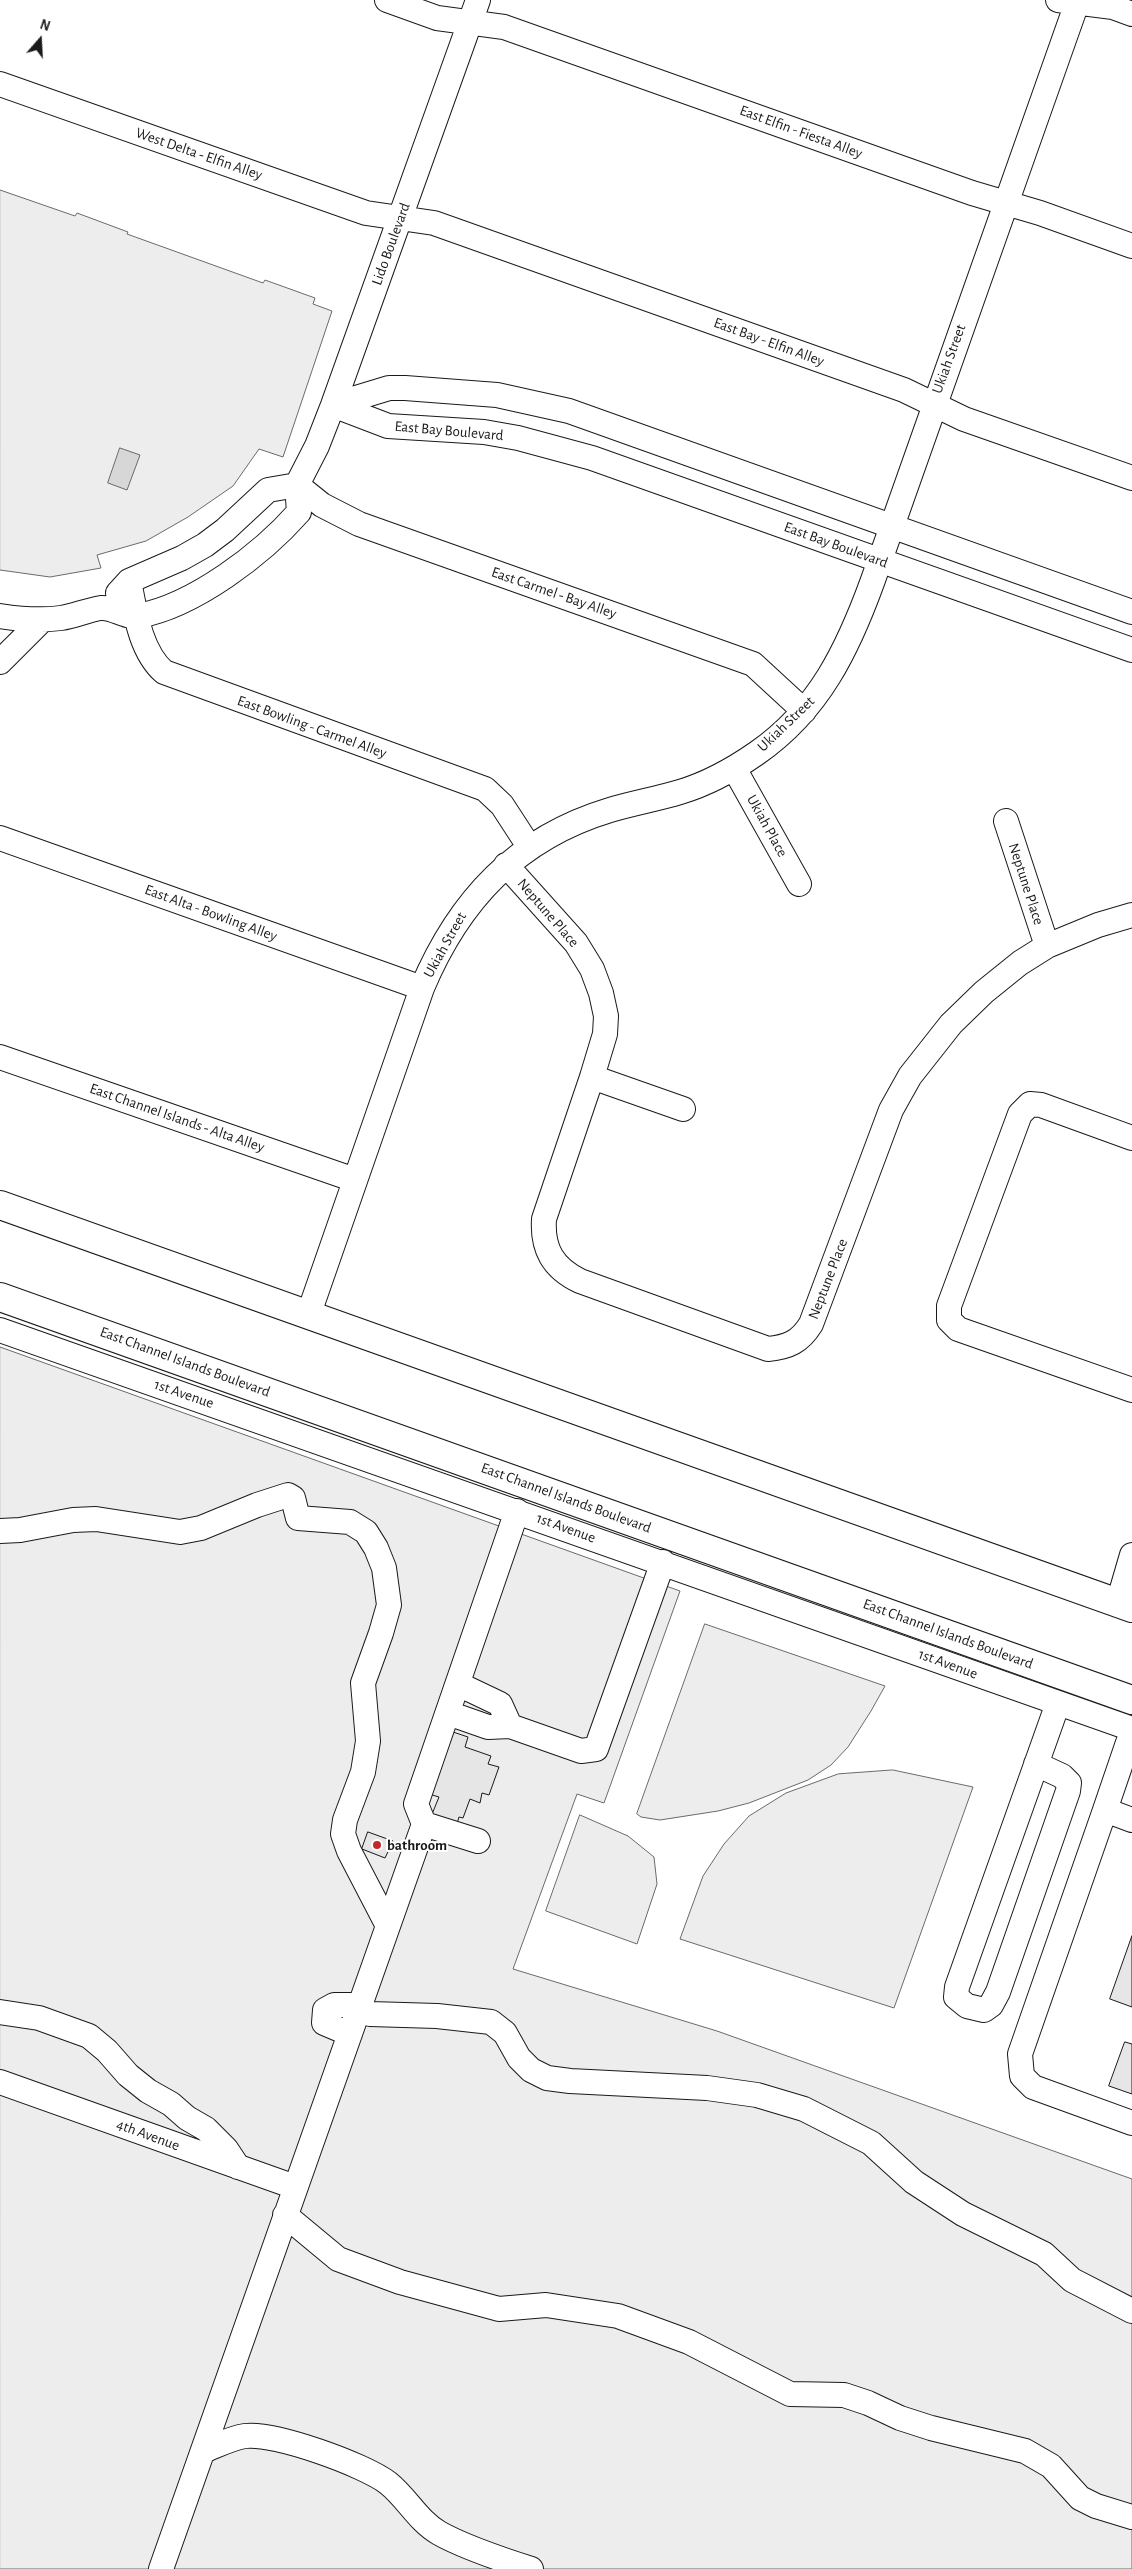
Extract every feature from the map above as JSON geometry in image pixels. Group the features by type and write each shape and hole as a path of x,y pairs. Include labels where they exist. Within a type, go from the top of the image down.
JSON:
{"main road":[{"path":"0,1205 1125,1605"},
{"name":"East Channel Islands Boulevard","path":"0,1297 1132,1700"}],"street":[{"name":"East Elfin - Fiesta Alley","path":"387,0 437,18 504,27 972,193 1132,246"},
{"name":"Lido Boulevard","path":"297,485 317,446 333,405 478,0"},
{"path":"1071,1 1114,7 1132,14"},
{"name":"Ukiah Street","path":"308,1316 422,988 435,957 471,900 506,866 562,828 590,816 680,792 734,768 772,741 804,711 823,687 848,644 880,561 933,404 1006,203 1071,1"},
{"name":"West Delta - Elfin Alley","path":"0,84 366,213 401,218"},
{"name":"East Bay - Elfin Alley","path":"401,218 434,223 904,390 964,419 1132,478"},
{"path":"333,405 389,388 497,395 534,402 603,422 1132,612"},
{"name":"East Bay Boulevard","path":"333,405 388,426 484,432 547,445 592,458 1132,650"},
{"path":"0,616 42,620 102,608 136,616 186,598 246,563 283,530 299,512 297,485 268,490 225,530 205,545 182,558 129,581 102,608"},
{"name":"East Carmel - Bay Alley","path":"297,485 322,505 359,524 753,664 804,711"},
{"name":"East Bowling - Carmel Alley","path":"129,581 136,616 150,658 164,672 485,789 502,805 530,848"},
{"path":"0,662 42,620"},
{"name":"Ukiah Place","path":"734,768 799,884"},
{"name":"Neptune Place","path":"1006,821 1047,946"},
{"name":"East Alta - Bowling Alley","path":"0,838 422,988"},
{"name":"Neptune Place","path":"506,866 576,943 592,969 602,993 606,1016 605,1034 592,1077 544,1219 543,1235 547,1251 556,1265 580,1281 768,1349 782,1348 794,1344 804,1335 811,1324 891,1110 910,1076 951,1024 984,992 1047,946 1098,925 1132,915"},
{"name":"East Channel Islands - Alta Alley","path":"0,1057 355,1180"},
{"path":"592,1077 683,1109"},
{"path":"1132,1138 1041,1105 1030,1104 1020,1114 950,1306 949,1320 958,1329 1132,1390"},
{"name":"1st Avenue","path":"0,1330 663,1562 1132,1730"},
{"path":"0,1531 20,1530 73,1520 96,1519 180,1532 201,1528 257,1505 288,1495 293,1498 298,1518 350,1522 366,1532 376,1548 384,1568 389,1605 381,1634 363,1683 368,1741 363,1772 345,1820 344,1834 349,1851 388,1926"},
{"path":"162,2569 424,1824 416,1804 517,1511"},
{"path":"1125,1605 1132,1555"},
{"path":"448,1713 488,1727 510,1726 581,1751 596,1749 663,1562"},
{"path":"458,1684 500,1704 510,1726"},
{"path":"1036,1764 1062,1776 1069,1783 998,1992 991,2005 984,2010 967,2006 956,1998 957,1988 1036,1764 1058,1703"},
{"path":"1132,1730 1020,2054 1022,2076 1032,2087 1132,2122"},
{"path":"1105,1810 1132,1820"},
{"path":"424,1824 478,1841"},
{"path":"350,2034 324,2023 325,2010 334,2005 359,2009 370,2014 437,2016 491,2022 505,2033 519,2058 531,2070 547,2078 570,2081 707,2088 757,2095 804,2110 871,2143 914,2182 964,2214 1044,2254 1072,2280 1132,2311"},
{"path":"0,2012 39,2018 88,2036 108,2051 128,2075 141,2086 206,2129 226,2149 238,2167"},
{"name":"4th Avenue","path":"0,2082 295,2187"},
{"path":"285,2216 338,2259 400,2282 485,2306 499,2308 546,2305 581,2308 618,2316 656,2328 689,2342 790,2394 844,2395 868,2402 900,2418 931,2428 1025,2451 1051,2466 1080,2498 1096,2506 1132,2517"},
{"path":"203,2451 244,2436 262,2435 322,2453 386,2481 401,2494 421,2518 439,2533 508,2562 531,2569"}],"shaded area":[{"path":"0,190 75,216 77,213 128,232 127,234 263,283 265,280 315,298 313,304 332,311 283,457 259,449 233,486 188,517 146,541 97,555 101,568 50,577 0,570"},
{"path":"120,448 140,455 127,490 108,483"},
{"path":"0,1347 680,1591 604,1803 577,1794 513,1969 717,2031 1132,2179 1132,2569 0,2569"},
{"path":"705,1624 885,1686 848,1747 831,1765 808,1780 749,1803 718,1811 660,1820 641,1817 637,1814"},
{"path":"893,1770 973,1787 894,2008 680,1939 703,1876 724,1844 749,1816 786,1793 838,1774"},
{"path":"580,1815 628,1836 654,1857 657,1884 637,1944 546,1911"}],"building":[{"path":"453,1732 468,1737 465,1747 491,1756 488,1764 499,1767 489,1795 482,1793 480,1803 470,1799 463,1818 459,1817 456,1827 430,1819 439,1797 429,1794"},
{"name":"bathroom","path":"368,1832 393,1841 385,1858 362,1849"},
{"path":"1132,1936 1132,2007 1110,1999"},
{"path":"1125,2042 1132,2044 1132,2094 1109,2086"}],"place":[{"name":"bathroom","path":"377,1845"}]}
